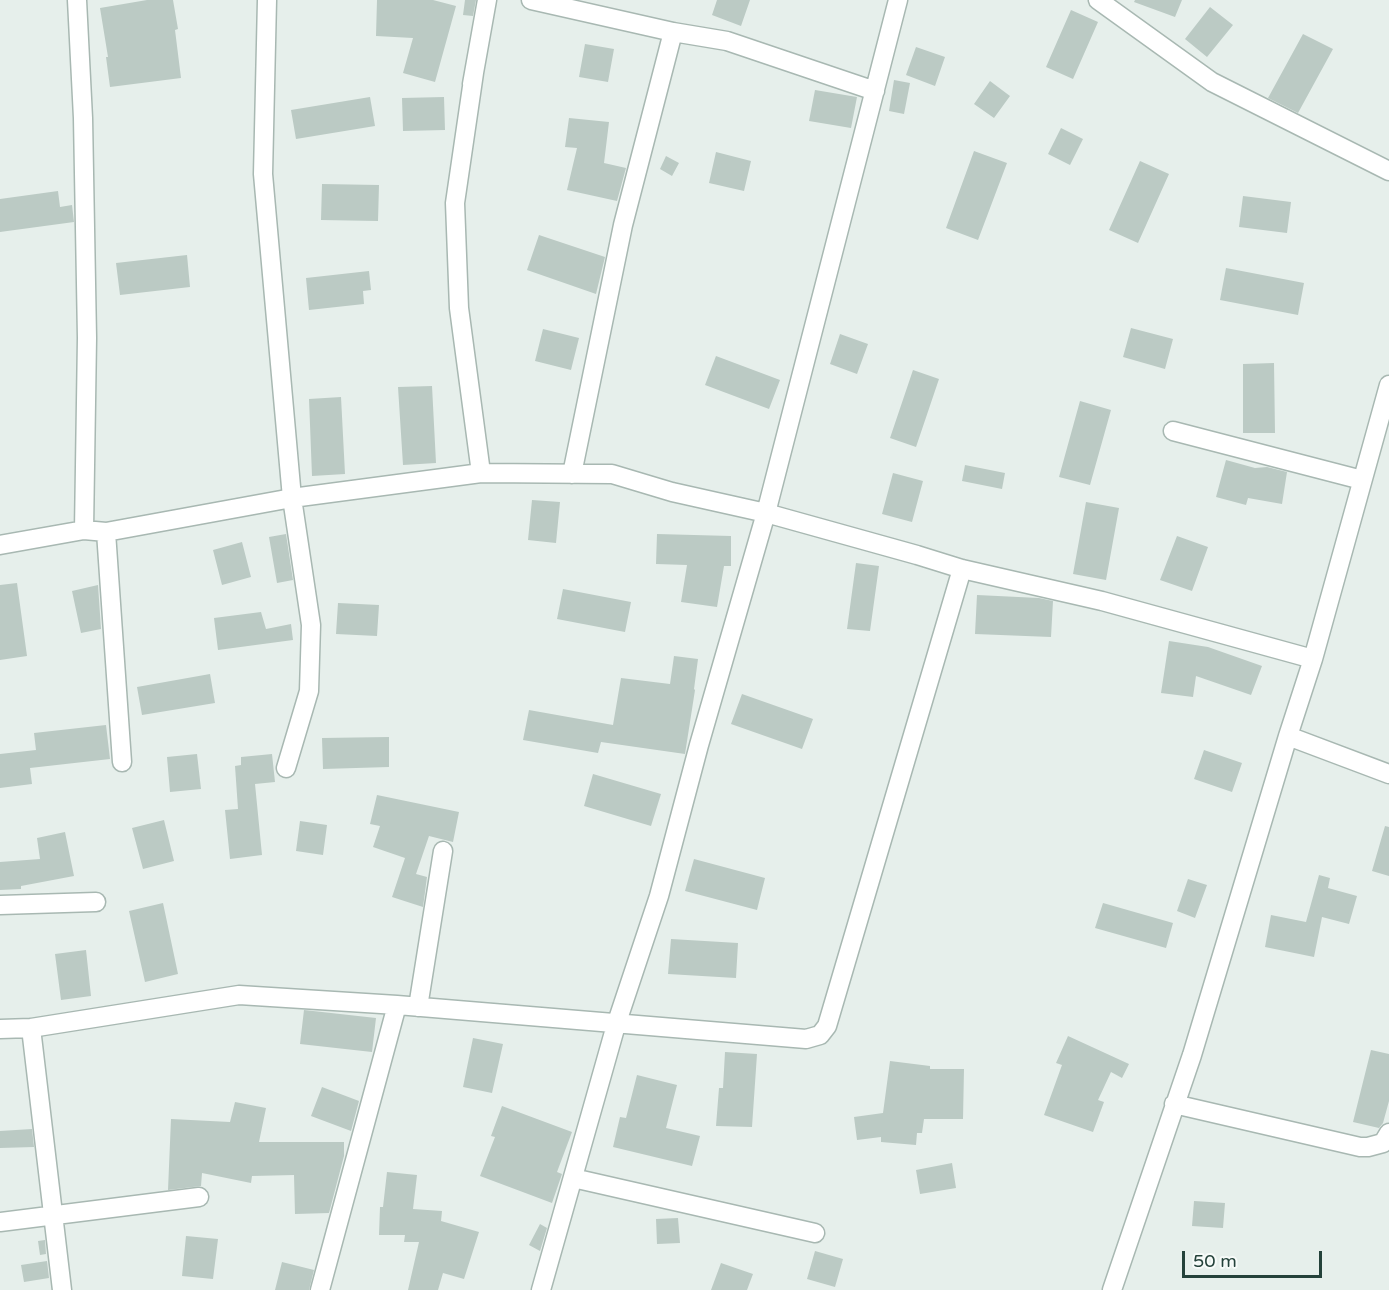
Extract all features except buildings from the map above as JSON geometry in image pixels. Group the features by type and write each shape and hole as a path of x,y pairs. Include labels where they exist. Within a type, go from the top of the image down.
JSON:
{"street":[{"path":"76,0 83,118 87,327 84,530"},
{"path":"267,0 263,174 292,498 311,625 309,691 286,768"},
{"path":"459,155 487,0"},
{"path":"531,0 673,32 727,41 874,91"},
{"path":"541,1290 616,1025 659,896 699,745 766,513 898,0"},
{"path":"1098,0 1212,82 1389,171"},
{"path":"572,474 623,225 673,32"},
{"path":"474,73 455,203 459,308 481,473"},
{"path":"1112,1290 1192,1055 1313,659 1389,385"},
{"path":"1173,431 1362,480"},
{"path":"0,544 84,530 106,532 292,498 481,473 612,474 672,492 766,513 962,569 1102,601 1313,659"},
{"path":"106,532 122,762"},
{"path":"0,1029 31,1028 239,995 397,1005 806,1039 820,1035 825,1030 962,569"},
{"path":"1288,736 1389,774"},
{"path":"418,1007 443,851"},
{"path":"0,905 96,902"},
{"path":"320,1290 397,1005"},
{"path":"31,1028 62,1290"},
{"path":"1174,1104 1360,1147 1383,1143 1389,1133"},
{"path":"573,1178 815,1233"},
{"path":"0,1222 199,1197"}]}
